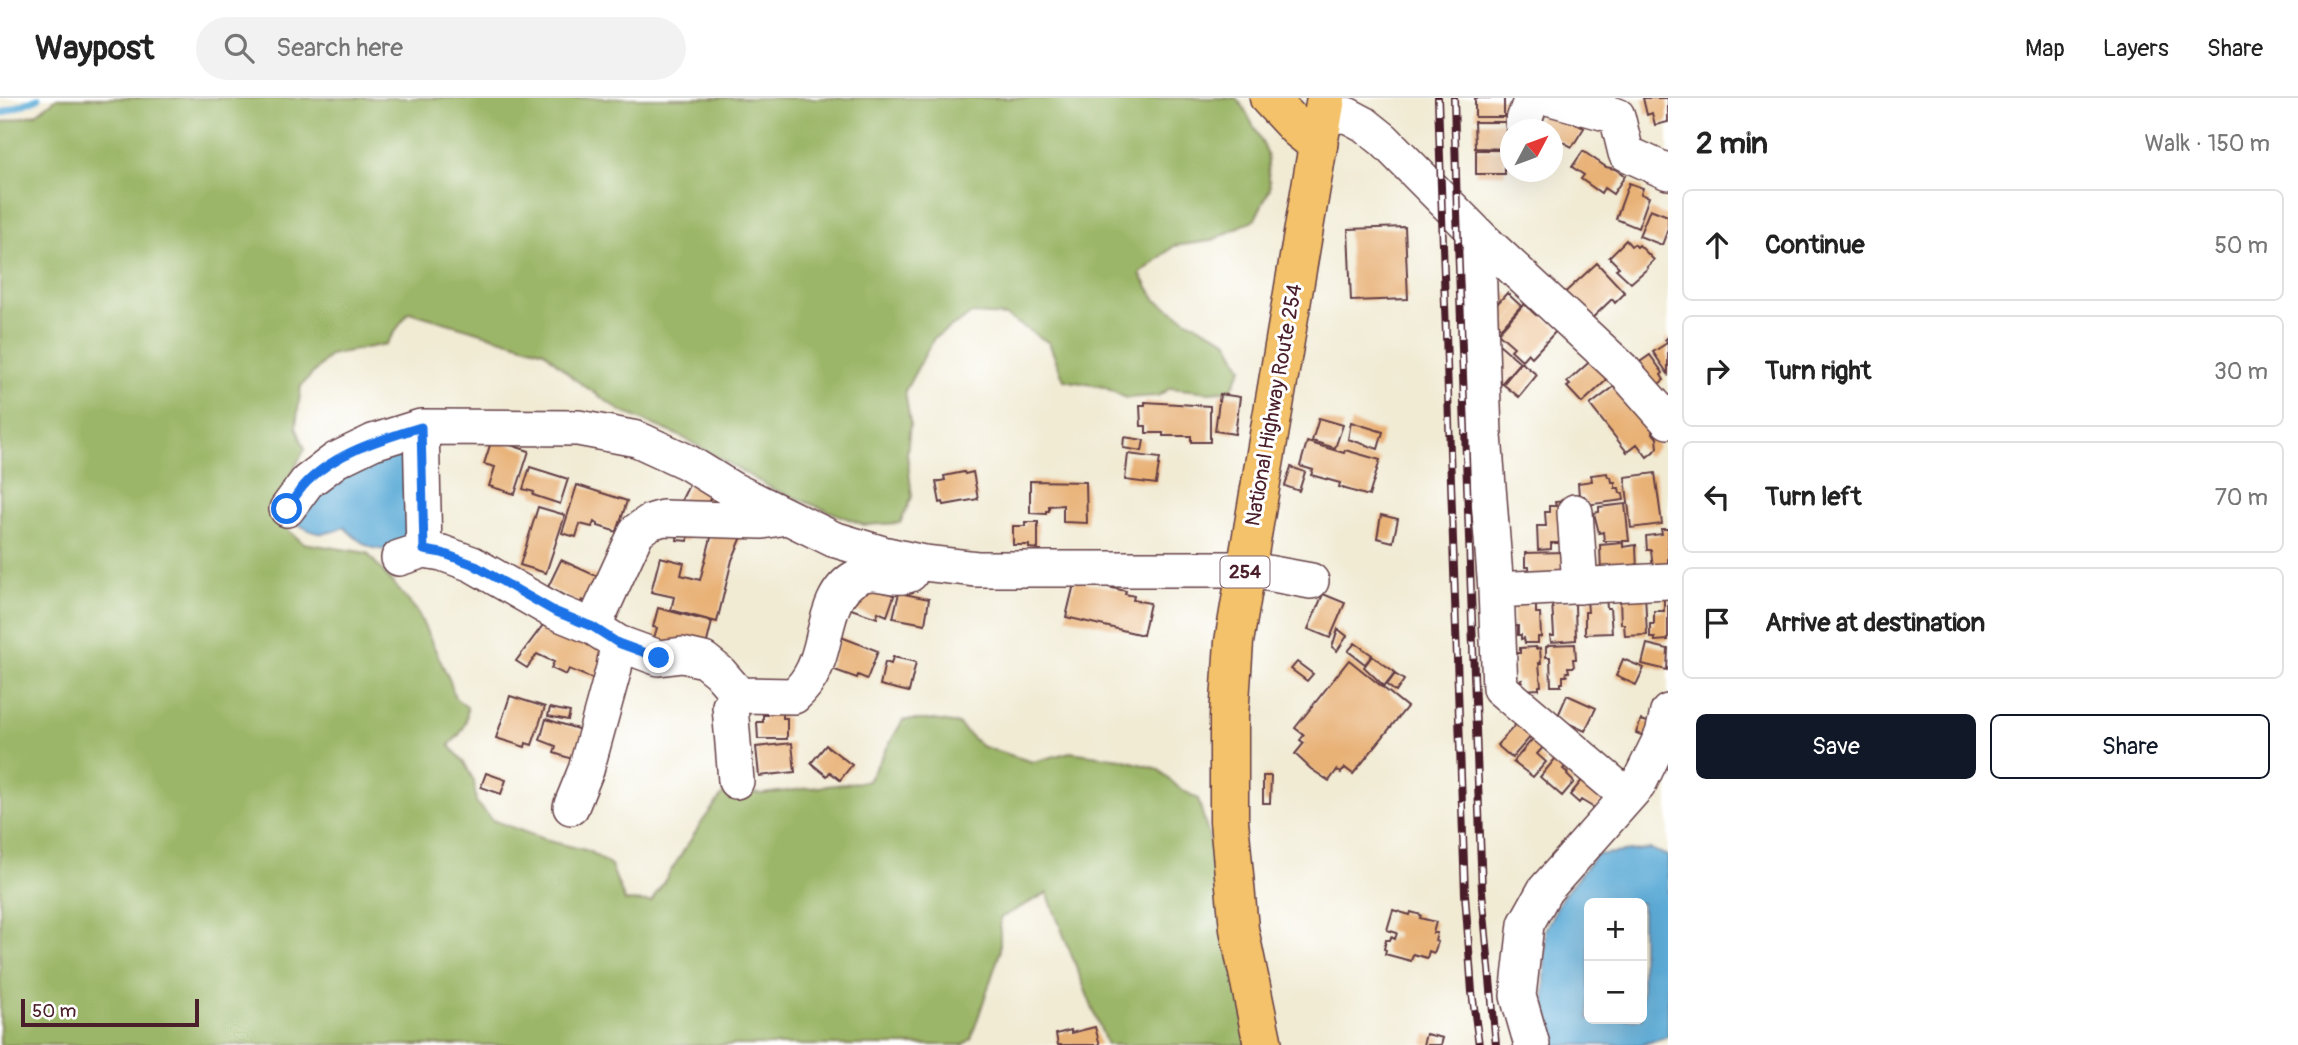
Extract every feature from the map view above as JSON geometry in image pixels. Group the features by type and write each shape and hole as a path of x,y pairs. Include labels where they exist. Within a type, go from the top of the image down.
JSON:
{"main road":[{"path":"1269,98 1298,130 1323,115"},
{"name":"National Highway Route 254","path":"1264,1045 1239,929 1229,821 1228,716 1234,642 1323,115"}],"street":[{"path":"1551,98 1617,116 1626,153 1668,172"},
{"path":"1323,115 1347,115 1364,124 1384,141 1483,240 1624,371 1668,421"},
{"path":"1483,240 1478,259 1500,688 1627,796"},
{"path":"421,427 412,554 442,553 472,564 554,611 659,658 682,655 704,660 719,672 739,695 794,696 806,684 815,667 838,595 853,579 865,573 901,578 924,563"},
{"path":"287,509 307,482 336,460 373,442 421,427 578,428 637,439 687,462 785,517 833,539 924,563 977,569 1246,569 1311,581"},
{"path":"1668,428 1668,449"},
{"path":"663,518 687,462"},
{"path":"1575,512 1580,586"},
{"path":"571,807 586,769 614,668 606,635 637,531 650,522 663,518 762,522 785,517"},
{"path":"1496,590 1668,582"},
{"path":"736,781 730,706 739,695"},
{"path":"1532,1045 1518,996 1526,924 1545,890 1638,785 1663,734 1668,712"}],"green space":[{"path":"57,98 1236,98 1267,152 1270,189 1255,219 1211,241 1174,246 1140,274 1156,300 1187,320 1227,340 1242,368 1231,390 1209,392 1170,388 1158,396 1126,398 1104,387 1064,380 1049,343 1006,316 972,314 934,338 905,391 910,423 907,454 912,497 900,523 864,525 773,489 680,436 621,411 573,378 544,351 409,312 386,344 330,355 301,386 296,427 305,449 270,514 303,543 367,553 417,611 450,681 455,698 467,707 463,728 449,745 464,762 474,781 476,802 492,820 549,841 589,851 611,866 625,901 651,902 725,791 762,794 868,781 903,720 934,720 958,724 981,746 1033,762 1070,752 1121,759 1158,769 1179,788 1198,799 1241,983 1246,1045 1107,1045 1047,893 1000,918 1000,952 971,1039 963,1045 0,1045 0,123 36,114"}],"water":[{"path":"401,446 408,454 413,544 392,549 376,549 360,541 344,527 329,533 317,533 291,520 341,472"},
{"path":"1650,849 1668,856 1668,1036 1641,1045 1554,1045 1545,1000 1545,930 1562,897 1596,855"}],"building":[{"path":"1475,98 1504,98 1504,117 1475,117"},
{"path":"1643,98 1668,98 1668,122 1655,125 1652,113 1647,115"},
{"path":"1543,109 1584,128 1572,147 1563,142 1563,119 1538,119"},
{"path":"1474,122 1500,122 1500,149 1475,148"},
{"path":"1476,150 1500,150 1500,174 1476,174"},
{"path":"1583,151 1625,176 1613,194 1604,188 1601,193 1581,179 1584,175 1572,167"},
{"path":"1629,183 1643,188 1641,194 1649,197 1638,228 1616,219"},
{"path":"1650,209 1668,216 1668,229 1662,245 1639,236"},
{"path":"1405,227 1408,299 1351,301 1348,229"},
{"path":"1626,240 1631,246 1639,245 1654,260 1631,283 1616,269 1619,267 1609,257"},
{"path":"1597,263 1625,293 1615,303 1612,299 1586,324 1560,297"},
{"path":"1507,293 1521,306 1501,328 1487,315"},
{"path":"1524,304 1536,315 1539,312 1558,329 1532,357 1528,353 1522,360 1511,350 1514,347 1498,333"},
{"path":"1668,337 1668,374 1653,352 1667,343 1665,340"},
{"path":"1499,344 1520,362 1501,384 1489,374 1488,358"},
{"path":"1650,355 1663,373 1661,375 1664,380 1653,388 1637,364"},
{"path":"1595,357 1612,375 1582,403 1567,387 1570,385 1567,382"},
{"path":"1521,362 1537,375 1519,397 1503,384"},
{"path":"1619,383 1655,430 1652,432 1657,438 1658,448 1647,457 1637,444 1627,452 1590,405"},
{"path":"1220,394 1240,397 1235,434 1215,431"},
{"path":"1145,402 1210,406 1210,442 1191,442 1191,436 1146,433 1146,426 1141,426 1140,405 1145,405"},
{"path":"1319,418 1343,425 1335,448 1312,441"},
{"path":"1351,422 1383,432 1378,449 1348,439"},
{"path":"1124,437 1144,440 1142,451 1123,448"},
{"path":"492,439 529,451 515,494 489,486 495,467 484,464"},
{"path":"1307,442 1380,460 1369,496 1339,487 1340,483 1311,475 1313,470 1300,466"},
{"path":"1128,454 1160,458 1156,484 1125,480"},
{"path":"530,467 568,479 560,504 523,489"},
{"path":"1291,467 1305,472 1299,491 1285,486"},
{"path":"973,472 978,499 944,505 943,502 940,503 936,482 945,480 944,476"},
{"path":"1607,473 1612,482 1615,482 1615,488 1619,488 1620,493 1623,493 1624,500 1586,505 1584,496 1579,496 1578,483 1592,481 1591,475"},
{"path":"1655,473 1662,524 1631,528 1625,477"},
{"path":"1030,481 1086,482 1087,523 1063,522 1063,505 1049,506 1046,514 1030,513"},
{"path":"690,483 713,492 703,514 680,503"},
{"path":"577,485 627,501 617,532 594,522 592,527 580,524 576,537 562,533"},
{"path":"1564,501 1563,543 1551,543 1551,549 1538,550 1537,526 1546,526 1545,512 1549,512 1549,506 1556,506 1555,502"},
{"path":"1625,504 1629,541 1604,541 1594,513 1599,512 1599,507"},
{"path":"538,507 565,515 546,573 520,565"},
{"path":"1381,515 1398,519 1393,542 1377,538"},
{"path":"1025,522 1038,522 1038,549 1029,548 1029,545 1013,545 1013,526 1025,526"},
{"path":"690,524 688,541 677,540 678,533"},
{"path":"714,526 742,537 732,560 717,622 671,610 674,597 651,592 660,557 684,563 681,575 700,580"},
{"path":"1661,529 1668,529 1668,570 1653,569 1651,550 1647,550 1646,536 1662,534"},
{"path":"1623,543 1623,547 1636,545 1637,570 1601,574 1600,545"},
{"path":"1564,552 1565,575 1530,576 1529,567 1525,567 1525,553"},
{"path":"561,560 603,579 592,604 582,600 580,604 548,587"},
{"path":"1075,580 1126,591 1125,594 1134,596 1133,600 1150,603 1143,635 1066,617"},
{"path":"864,584 892,591 894,596 887,616 878,612 877,618 848,608"},
{"path":"899,593 929,599 925,624 893,618"},
{"path":"1645,593 1647,635 1625,636 1624,624 1621,624 1620,599"},
{"path":"1664,593 1668,593 1668,640 1655,641 1655,638 1650,638 1650,624 1654,624 1654,611 1664,611"},
{"path":"1323,594 1345,603 1330,638 1308,629"},
{"path":"1606,598 1607,608 1610,608 1612,633 1585,634 1587,599"},
{"path":"1513,600 1529,606 1536,605 1536,613 1540,613 1541,637 1538,637 1538,643 1525,643 1524,638 1521,639 1521,635 1518,635 1518,626 1514,626"},
{"path":"1552,601 1570,601 1570,604 1575,604 1576,640 1551,642 1550,636 1554,636"},
{"path":"658,608 712,622 704,654 653,641"},
{"path":"546,621 605,647 603,683 569,669 566,675 551,668 554,662 537,654 527,668 516,661"},
{"path":"1338,629 1347,636 1337,651 1332,647"},
{"path":"841,637 878,651 867,679 829,668"},
{"path":"1355,643 1372,655 1365,664 1348,651"},
{"path":"1575,644 1574,667 1568,667 1569,672 1566,672 1567,676 1563,676 1561,686 1551,686 1550,657 1546,657 1546,647"},
{"path":"1647,644 1668,649 1667,670 1642,664"},
{"path":"1520,648 1540,648 1541,686 1539,689 1523,690 1522,680 1516,681 1515,653 1520,653"},
{"path":"1372,656 1395,672 1384,686 1364,667"},
{"path":"893,657 916,662 909,692 880,685 885,662 891,664"},
{"path":"1623,659 1644,668 1636,685 1616,676"},
{"path":"1349,660 1407,707 1353,774 1345,768 1341,773 1337,770 1329,781 1295,754 1304,743 1300,740 1304,735 1295,728"},
{"path":"1297,662 1313,674 1307,681 1291,669"},
{"path":"1395,674 1404,680 1396,692 1387,685"},
{"path":"1567,695 1596,708 1585,731 1557,718"},
{"path":"510,696 545,707 532,745 526,743 525,747 496,738"},
{"path":"767,706 783,706 783,718 787,718 787,739 758,739 757,722 763,722 763,715 767,715"},
{"path":"550,708 570,712 568,720 548,716"},
{"path":"546,719 584,731 575,760 554,753 556,746 540,740"},
{"path":"1641,720 1654,724 1649,738 1636,733"},
{"path":"1517,723 1532,735 1512,758 1497,745"},
{"path":"1535,736 1545,745 1537,754 1546,762 1533,777 1513,762"},
{"path":"792,743 795,772 759,776 756,747"},
{"path":"826,745 852,765 840,780 830,772 827,776 811,763"},
{"path":"1560,753 1570,762 1563,769 1574,782 1562,796 1540,777"},
{"path":"486,773 506,780 501,794 481,787"},
{"path":"1588,773 1610,791 1596,809 1581,800 1579,803 1570,795"},
{"path":"1263,776 1271,776 1270,803 1263,803"},
{"path":"1393,910 1410,915 1411,912 1421,915 1420,918 1436,922 1433,933 1437,933 1435,941 1438,942 1434,953 1429,951 1427,958 1413,954 1411,961 1385,954 1386,940 1391,937 1395,939 1397,933 1387,930"},
{"path":"1095,1027 1100,1045 1058,1045 1056,1034"},
{"path":"1426,1034 1443,1038 1441,1045 1423,1045"}],"waterway":[{"path":"0,114 38,98"}],"railway":[{"path":"1438,98 1465,894 1479,1045"},
{"path":"1454,98 1482,891 1496,1045"}],"route":[{"path":"287,509 307,482 336,460 373,442 421,427 424,550 442,553 472,564 554,611 593,627 618,643 659,658"}]}
